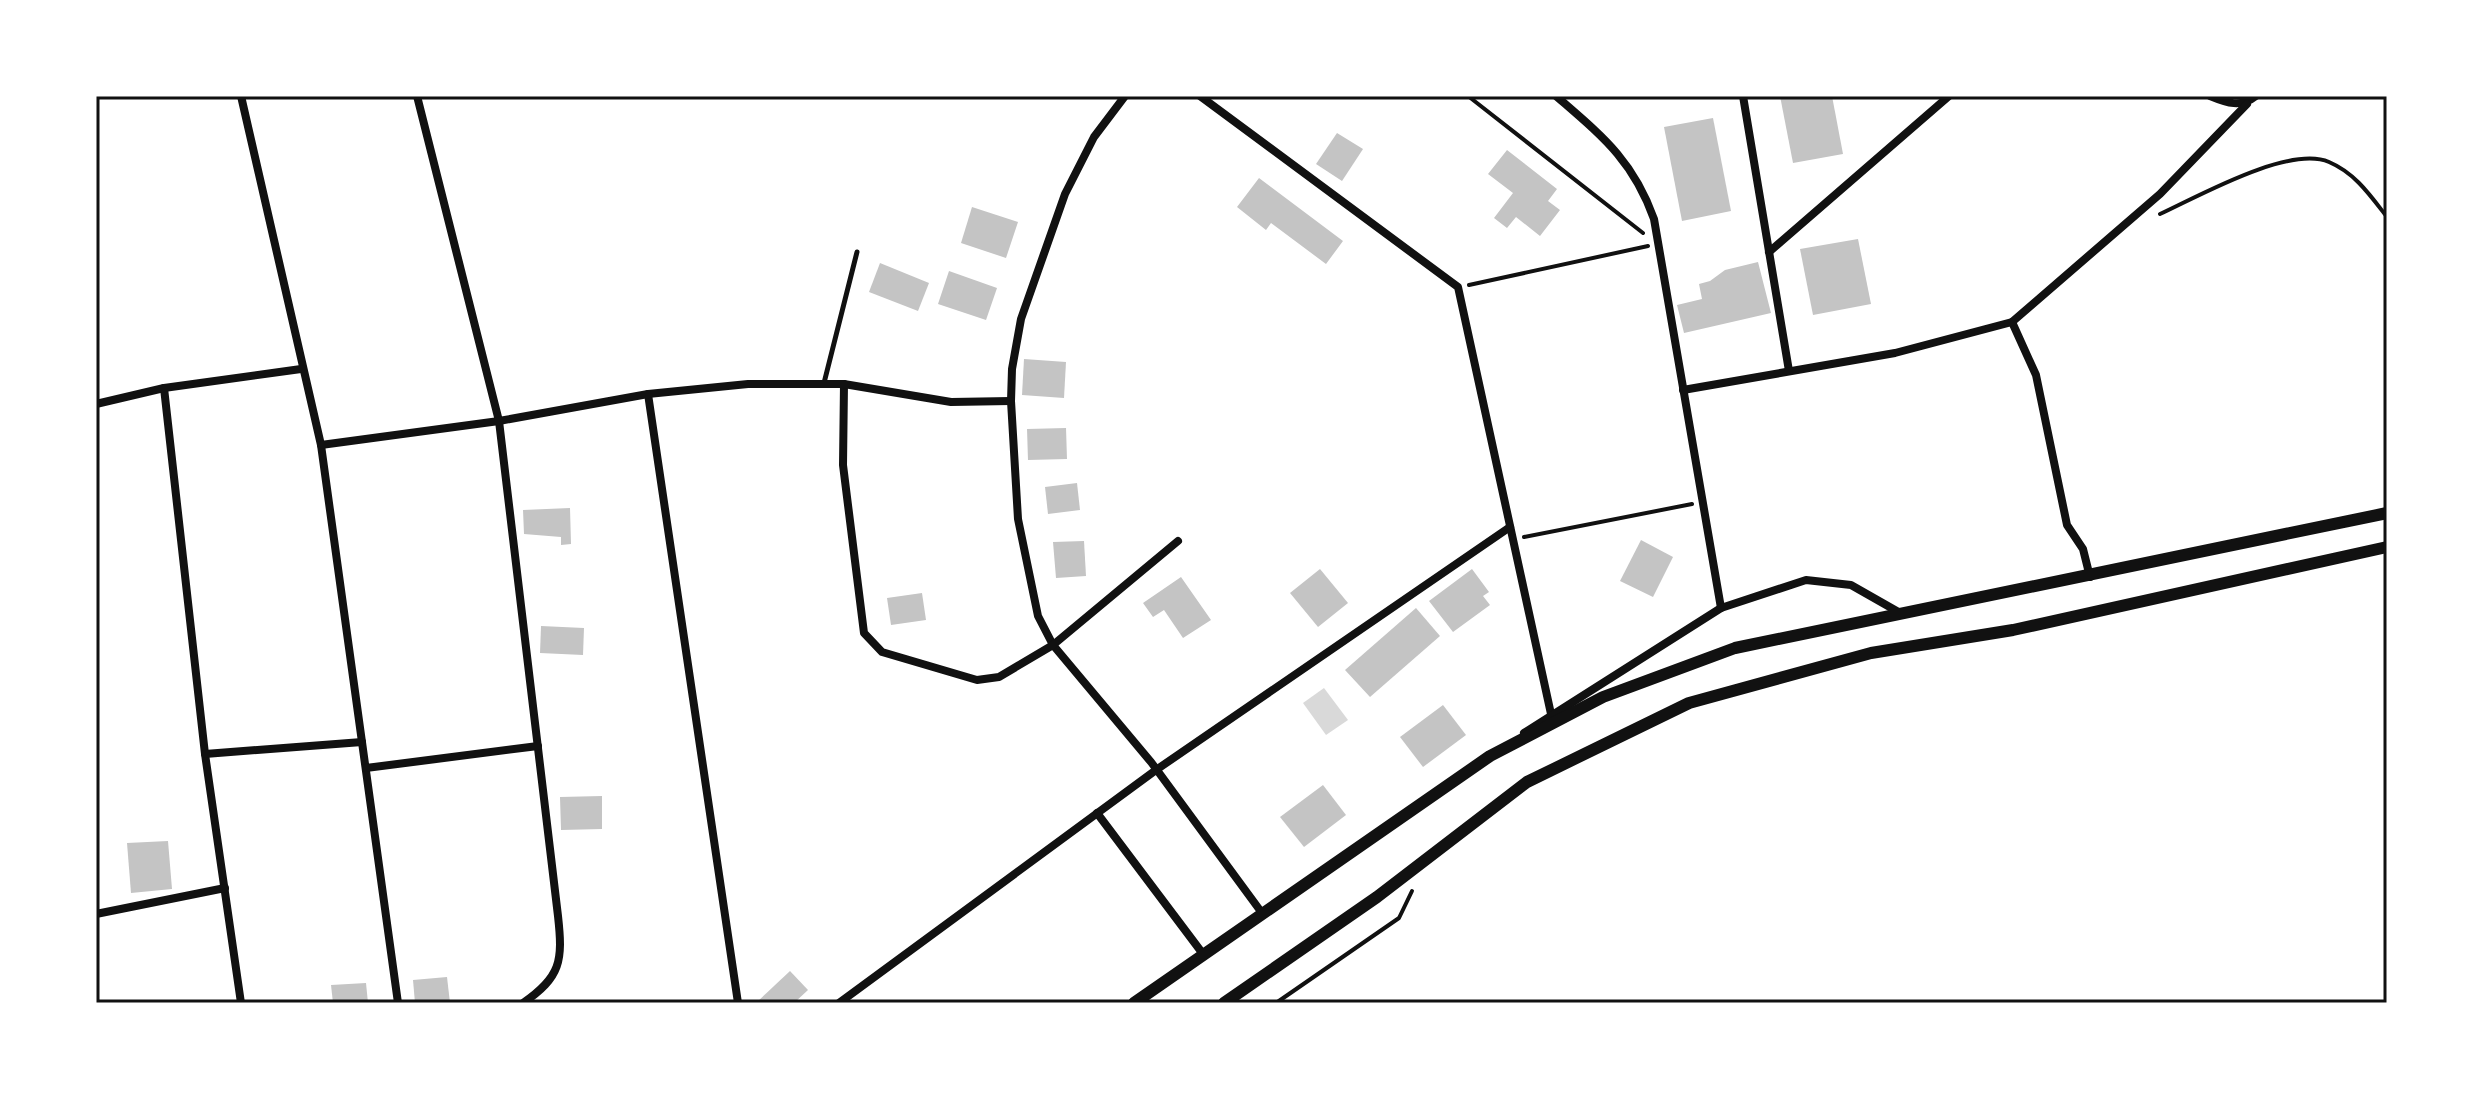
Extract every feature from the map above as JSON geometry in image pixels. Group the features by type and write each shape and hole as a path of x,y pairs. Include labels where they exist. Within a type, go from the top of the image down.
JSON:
{"main road":[{"path":"1134,1003 1490,756 1603,697 1735,648 2090,577 2387,513"},
{"path":"1224,1003 1429,857 1527,782 1689,703 1871,653 2013,630 2387,547"}],"street":[{"path":"241,96 301,369 321,445 398,1003"},
{"path":"417,96 499,421 538,746 560,960 555,975 542,990 523,1003"},
{"path":"1125,96 1094,137 1065,194 1021,319 1012,369 1011,401 1018,519 1038,616 1053,645 1156,770 1262,913"},
{"path":"1200,96 1458,287 1551,714"},
{"path":"1556,96 1626,161 1643,189 1658,244 1721,608"},
{"path":"1743,96 1789,371"},
{"path":"1769,252 1949,96"},
{"path":"2210,96 2228,104 2247,104"},
{"path":"1683,390 1895,353 2012,322 2160,194 2256,96"},
{"path":"2012,322 2036,375 2067,525 2083,549 2090,577"},
{"path":"96,404 164,388 301,369"},
{"path":"321,445 499,421 648,394 748,384 844,384 951,402 1011,401"},
{"path":"844,384 843,465 864,633 870,643 882,652 977,680 999,677 1053,645 1178,541"},
{"path":"164,388 205,754 241,1003"},
{"path":"648,394 738,1003"},
{"path":"839,1003 1156,770 1510,527"},
{"path":"1490,756 1551,714 1721,608 1806,580 1851,585 1903,614"},
{"path":"205,754 362,742"},
{"path":"366,768 538,746"},
{"path":"1097,813 1203,954"},
{"path":"96,914 225,888"}],"lane":[{"path":"824,384 857,252"}],"path":[{"path":"1468,96 1658,244"},
{"path":"2155,216 2270,163 2327,161 2361,182 2387,217"},
{"path":"1458,287 1658,244"},
{"path":"1513,539 1703,502"},
{"path":"1276,1003 1399,918 1429,857"}],"shaded area":[{"path":"1324,688 1348,720 1326,735 1303,703"}],"building":[{"path":"1780,96 1832,96 1843,154 1793,163"},
{"path":"1713,118 1731,211 1682,221 1664,127"},
{"path":"1337,133 1363,149 1342,181 1316,164"},
{"path":"1507,150 1557,189 1548,201 1560,210 1540,236 1516,217 1507,228 1494,218 1513,193 1488,174"},
{"path":"1259,178 1343,241 1326,264 1271,223 1266,230 1237,207"},
{"path":"972,207 1018,222 1006,258 961,243"},
{"path":"1858,239 1871,304 1813,315 1800,249"},
{"path":"1758,262 1771,313 1684,333 1677,305 1702,299 1699,284 1710,281 1725,270"},
{"path":"880,263 929,283 918,311 869,292"},
{"path":"949,271 997,288 986,320 938,304"},
{"path":"1024,359 1066,362 1064,398 1022,395"},
{"path":"1066,428 1067,459 1028,460 1027,429"},
{"path":"1077,483 1080,510 1048,514 1045,487"},
{"path":"570,508 571,544 561,545 561,537 524,534 523,510"},
{"path":"1641,540 1673,557 1653,597 1620,581"},
{"path":"1084,541 1086,576 1056,578 1053,542"},
{"path":"1320,569 1348,603 1318,627 1290,593"},
{"path":"1472,569 1489,592 1483,596 1490,605 1453,632 1429,601"},
{"path":"1181,577 1211,620 1183,638 1164,610 1153,617 1143,603"},
{"path":"922,593 926,620 891,625 887,598"},
{"path":"1416,608 1440,636 1370,697 1345,670"},
{"path":"541,626 584,628 583,655 540,653"},
{"path":"1443,705 1466,735 1423,767 1400,737"},
{"path":"1323,785 1346,815 1304,847 1280,817"},
{"path":"602,796 602,829 561,830 560,797"},
{"path":"168,841 172,889 131,893 127,843"},
{"path":"790,971 808,990 794,1003 756,1003"},
{"path":"447,977 450,1003 415,1003 413,980"},
{"path":"366,983 368,1003 333,1003 331,985"}]}
